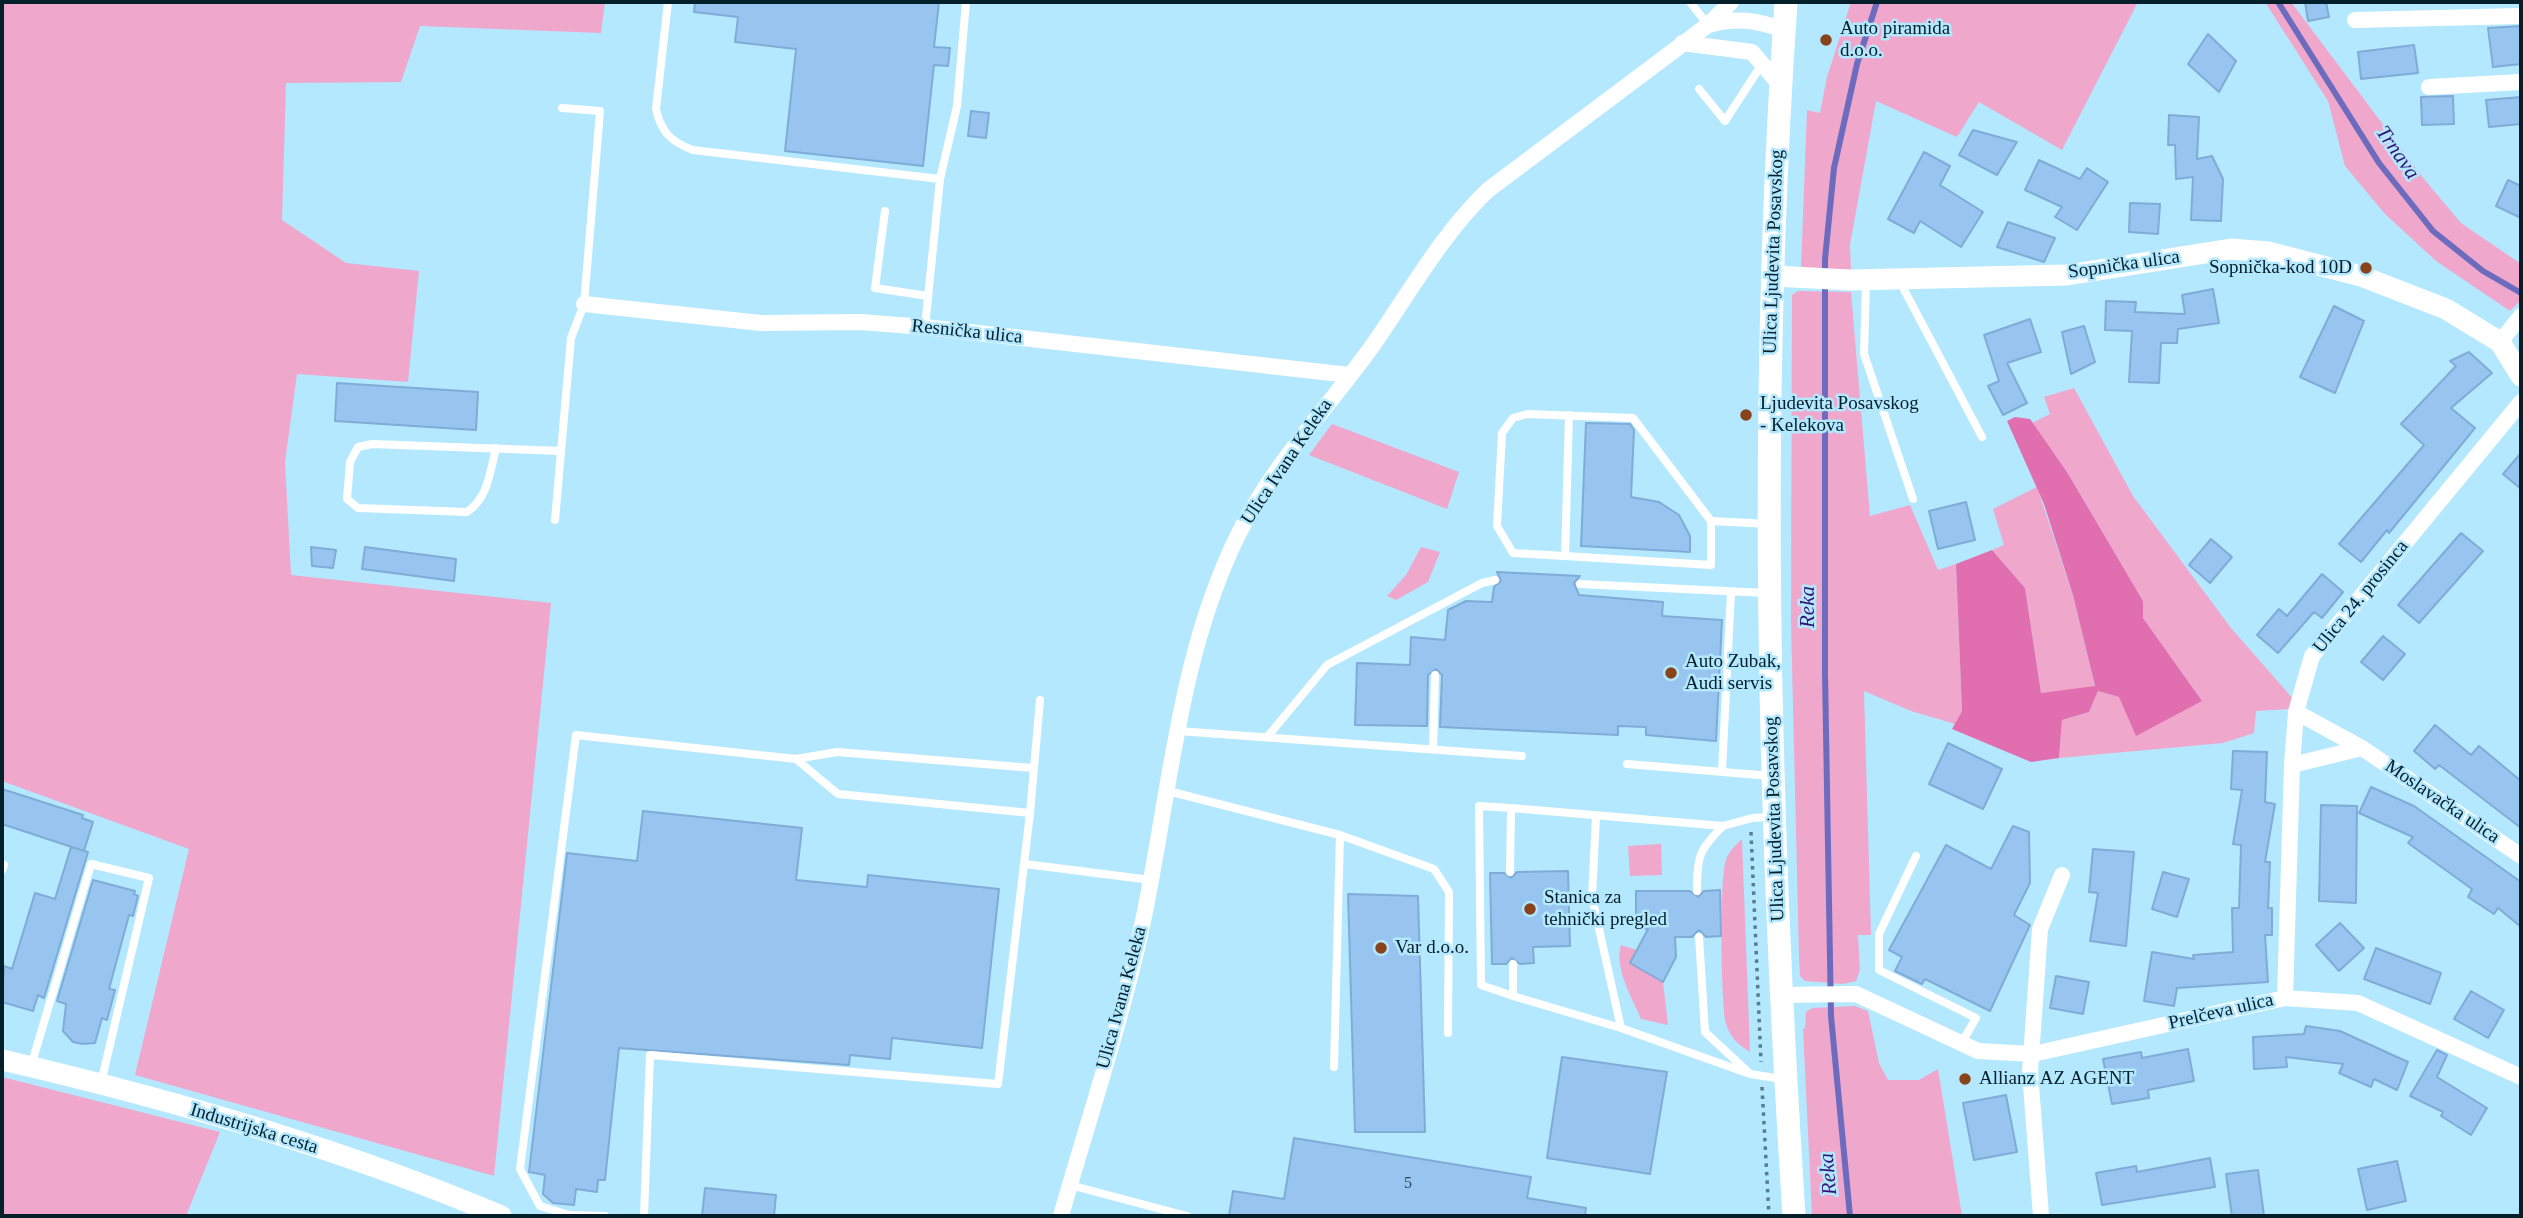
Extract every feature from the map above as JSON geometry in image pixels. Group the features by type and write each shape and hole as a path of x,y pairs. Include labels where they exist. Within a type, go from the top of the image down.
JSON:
{"main road":[{"name":"Ulica Ljudevita Posavskog","path":"1786,2 1773,276 1769,593 1781,995 1794,1216"}],"street":[{"name":"Ulica Ivana Keleka","path":"1061,1216 1142,928 1178,731 1202,625 1238,536 1275,472 1349,375 1467,210 1510,173 1708,25 1731,2"},
{"path":"2355,20 2521,16"},
{"name":"Ulica Ivana Keleka","path":"1708,25 1730,19 1755,20 1784,30"},
{"path":"1682,43 1752,52 1763,61 1780,85"},
{"path":"2429,87 2521,82"},
{"name":"Sopnička ulica","path":"1773,276 1858,280 2067,275 2231,249 2268,252 2361,276 2409,292 2446,309 2500,342 2521,376"},
{"name":"Resnička ulica","path":"584,304 761,323 860,322 925,327 1349,375"},
{"path":"2500,342 2521,316"},
{"name":"Ulica 24. prosinca","path":"2284,998 2296,712 2312,656 2521,402"},
{"name":"Moslavačka ulica","path":"2296,712 2362,748 2521,856"},
{"path":"2292,765 2362,748"},
{"path":"2040,1216 2030,1072 2040,929 2062,875"},
{"name":"Prelčeva ulica","path":"1781,995 1856,994 1961,1045 1979,1051 2033,1054 2284,998 2358,1003 2521,1077"},
{"name":"Industrijska cesta","path":"2,1060 314,1146 418,1181 501,1216"}],"lane":[{"path":"668,2 656,109 659,124 677,145 693,150 940,179"},
{"path":"925,327 940,179 957,106 966,2"},
{"path":"1690,2 1708,25"},
{"path":"1699,89 1725,121 1763,61"},
{"path":"555,520 570,338 584,304 600,111 562,107"},
{"path":"885,211 875,288 928,296"},
{"path":"1898,278 1982,437"},
{"path":"1858,280 1864,354 1913,499"},
{"path":"1527,414 1633,418 1711,521 1711,565 1513,553 1497,526 1502,433 1506,424 1513,418 1527,414"},
{"path":"1565,556 1569,415"},
{"path":"496,448 485,491 477,506 467,513 358,508 347,499 350,462 358,447 372,444 496,448 561,451"},
{"path":"1711,521 1769,524"},
{"path":"1268,736 1327,665 1482,583 1495,580"},
{"path":"1580,584 1769,593"},
{"path":"1722,771 1731,592"},
{"path":"1433,749 1435,676"},
{"path":"644,1216 650,1055 998,1084 1025,864 1040,700"},
{"path":"1178,731 1522,756"},
{"path":"605,1216 569,1215 540,1206 520,1169 576,736 796,760 837,752 1033,768"},
{"path":"796,760 838,794 1030,813"},
{"path":"1627,764 1774,776"},
{"path":"1168,791 1340,835 1434,869 1449,892 1448,1033"},
{"path":"1774,817 1752,818 1723,826 1479,806 1481,985 1621,1028 1750,1074 1785,1080"},
{"path":"1510,808 1510,873"},
{"path":"1596,816 1592,897 1621,1028"},
{"path":"1698,891 1697,859 1704,845 1723,826"},
{"path":"1334,1067 1340,835"},
{"path":"1916,856 1879,934 1879,970 1976,1018 1961,1045"},
{"path":"31,1067 91,864 149,878 101,1086"},
{"path":"1025,864 1151,880"},
{"path":"1699,937 1705,1032 1750,1074"},
{"path":"1513,964 1513,996"},
{"path":"1070,1185 1187,1216"}],"path":[{"path":"1751,838 1761,1059"},
{"path":"1762,1101 1769,1216"}],"shaded area":[{"path":"2,2 605,2 601,33 420,26 401,82 286,83 282,220 346,263 419,271 408,382 297,374 285,462 291,575 551,603 494,1176 135,1075 189,849 2,781"},
{"path":"1851,2 2138,2 2062,150 1979,102 1957,137 1876,101 1850,245 1851,271 1801,268 1807,110 1820,113 1827,77"},
{"path":"2265,2 2291,2 2424,179 2461,223 2521,264 2521,300 2510,311 2436,261 2385,214 2345,166 2328,101"},
{"path":"1798,291 1851,292 1870,516 1910,505 1938,570 1956,564 1962,711 1955,724 1911,711 1864,691 1871,935 1858,935 1860,970 1856,981 1843,984 1805,981 1800,976 1791,623 1792,295"},
{"path":"2074,388 2133,496 2231,628 2295,701 2290,709 2256,711 2254,733 2223,743 2059,758 2062,720 2089,712 2098,691 2119,697 2202,701 2143,618 2143,601 2067,472 2032,423 2050,414 2044,397"},
{"path":"2015,417 2030,419 2067,472 2143,601 2143,618 2202,701 2136,736 2119,697 2098,691 2089,712 2062,720 2059,758 2031,762 1952,729 1962,711 1956,564 1992,550 2025,588 2041,693 2095,686 2073,595 2044,504 2007,421"},
{"path":"1332,424 1459,472 1447,509 1309,455"},
{"path":"2037,487 2073,595 2095,687 2041,693 2025,588 1992,550 2004,545 1993,509"},
{"path":"1421,547 1440,552 1428,582 1396,600 1387,596 1406,575"},
{"path":"1742,839 1750,1052 1735,1040 1726,1024 1722,969 1724,871 1729,854"},
{"path":"1661,844 1662,875 1630,876 1628,846"},
{"path":"1621,945 1637,950 1630,963 1663,982 1668,1025 1641,1019 1622,973 1619,954"},
{"path":"1855,1006 1868,1011 1879,1063 1888,1080 1919,1080 1938,1069 1962,1216 1812,1216 1803,1029 1806,1012 1812,1008"},
{"path":"2,1077 220,1132 186,1216 2,1216"}],"building":[{"path":"695,2 939,2 934,47 950,48 948,66 934,65 923,166 785,151 796,49 735,42 738,17 694,12"},
{"path":"2305,2 2326,2 2329,17 2308,21"},
{"path":"2521,26 2521,64 2493,67 2488,28"},
{"path":"2208,34 2236,61 2219,92 2188,64"},
{"path":"2414,45 2418,73 2361,79 2358,52"},
{"path":"2453,96 2454,124 2422,125 2421,97"},
{"path":"2521,97 2521,124 2489,127 2486,100"},
{"path":"971,111 989,113 986,138 968,136"},
{"path":"2169,115 2199,117 2197,159 2212,156 2223,179 2221,221 2191,220 2193,177 2176,179 2175,145 2168,145"},
{"path":"1973,130 2017,142 1997,175 1959,155"},
{"path":"1924,152 1950,166 1940,185 1983,212 1961,247 1920,221 1914,233 1888,219"},
{"path":"2039,160 2080,179 2087,168 2108,182 2077,230 2055,217 2062,207 2025,190"},
{"path":"2508,180 2521,186 2521,218 2496,206"},
{"path":"2130,203 2160,204 2158,234 2129,232"},
{"path":"2008,222 2055,238 2044,262 1997,247"},
{"path":"2213,289 2219,323 2178,329 2177,343 2161,343 2159,383 2129,382 2132,331 2105,330 2106,301 2136,302 2135,312 2185,314 2182,295"},
{"path":"2334,306 2364,321 2335,393 2300,377"},
{"path":"2030,319 2041,352 2007,363 2027,403 2003,415 1988,386 1999,381 1984,335"},
{"path":"2084,326 2095,362 2071,374 2062,332"},
{"path":"2469,352 2492,373 2451,408 2475,428 2389,533 2387,530 2361,562 2339,544 2424,445 2401,424 2456,366 2450,361"},
{"path":"337,383 478,392 476,430 335,421"},
{"path":"1586,423 1630,424 1634,430 1631,497 1659,502 1679,515 1690,536 1690,552 1581,546"},
{"path":"2521,453 2521,489 2503,474"},
{"path":"1966,502 1975,540 1938,549 1929,511"},
{"path":"2461,533 2483,551 2419,623 2398,605"},
{"path":"2211,539 2232,557 2210,583 2189,565"},
{"path":"311,547 336,550 333,568 312,566"},
{"path":"365,547 456,559 454,581 362,569"},
{"path":"1497,572 1580,576 1574,583 1579,595 1663,602 1662,616 1722,620 1716,741 1646,735 1646,727 1618,726 1618,735 1440,727 1442,675 1436,669 1428,675 1427,726 1355,725 1357,663 1410,665 1411,637 1445,640 1448,610 1466,601 1492,602 1494,587 1501,581"},
{"path":"2322,574 2343,592 2322,618 2314,612 2278,653 2257,635 2279,609 2287,616"},
{"path":"2383,636 2405,654 2383,680 2361,662"},
{"path":"2435,725 2471,755 2479,746 2521,781 2521,828 2439,765 2435,769 2414,751"},
{"path":"1948,743 2002,769 1983,809 1929,784"},
{"path":"2233,751 2267,752 2265,802 2275,804 2265,862 2270,862 2268,908 2272,908 2272,935 2265,935 2268,982 2177,988 2174,1006 2144,1001 2152,952 2194,959 2193,955 2233,952 2232,908 2239,908 2241,845 2233,844 2242,790 2231,789"},
{"path":"2371,787 2414,806 2521,882 2521,927 2498,908 2494,914 2468,897 2472,889 2408,843 2413,837 2359,813"},
{"path":"2,789 83,815 82,818 93,822 84,851 2,824"},
{"path":"2321,805 2357,806 2356,903 2319,901"},
{"path":"643,811 802,828 796,880 867,887 868,875 999,889 982,1048 892,1038 890,1059 850,1055 849,1065 619,1048 605,1180 598,1180 597,1192 576,1189 574,1205 553,1203 543,1194 545,1175 529,1172 567,853 637,861"},
{"path":"2013,826 2029,832 2030,883 2014,915 2030,925 1990,1011 1925,979 1922,984 1895,971 1902,957 1889,950 1946,845 1991,869"},
{"path":"71,847 88,852 44,998 38,995 33,1011 2,1002 4,966 12,969 35,893 55,899"},
{"path":"2093,849 2134,852 2126,946 2090,941 2098,893 2089,892"},
{"name":"Stanica za tehnički pregled","path":"1568,871 1570,946 1533,947 1534,963 1520,964 1512,958 1506,964 1492,964 1490,873 1504,873 1511,878 1517,872"},
{"path":"2163,872 2189,879 2177,917 2152,909"},
{"path":"93,880 135,891 134,894 138,896 133,916 129,915 109,989 115,990 107,1020 102,1018 95,1043 83,1044 73,1042 63,1031 66,1004 57,1001"},
{"path":"1720,890 1721,936 1706,937 1699,930 1692,937 1675,937 1676,957 1663,982 1630,963 1648,929 1636,928 1636,891 1690,891 1698,897 1704,891"},
{"path":"1348,894 1418,896 1425,1132 1355,1132"},
{"path":"2340,923 2364,948 2339,971 2316,945"},
{"path":"2376,948 2441,973 2430,1004 2364,979"},
{"path":"2056,976 2089,982 2083,1014 2050,1008"},
{"path":"2471,991 2504,1010 2488,1038 2454,1019"},
{"path":"2306,1026 2340,1031 2408,1062 2397,1090 2374,1079 2371,1087 2339,1073 2343,1064 2286,1057 2287,1067 2254,1069 2253,1037 2304,1034"},
{"path":"2188,1049 2194,1081 2148,1090 2149,1098 2112,1104 2103,1059 2141,1052 2142,1058"},
{"path":"2437,1050 2447,1055 2437,1077 2487,1108 2471,1135 2441,1116 2443,1112 2410,1096"},
{"path":"1562,1057 1667,1072 1650,1174 1547,1158"},
{"path":"2006,1095 2017,1152 1974,1160 1963,1103"},
{"path":"1294,1138 1531,1177 1527,1198 1586,1208 1585,1216 1229,1216 1233,1191 1284,1199"},
{"path":"2210,1158 2215,1187 2102,1205 2096,1173 2136,1166 2137,1172"},
{"path":"2397,1161 2406,1201 2367,1210 2358,1169"},
{"path":"2258,1170 2264,1216 2232,1216 2226,1174"},
{"path":"705,1188 776,1195 774,1216 702,1216"}],"waterway":[{"name":"Reka","path":"1850,1216 1831,1016 1825,674 1825,259 1834,168 1857,64 1877,2"},
{"name":"Trnava","path":"2278,2 2379,163 2433,231 2483,271 2521,293"}],"place":[{"name":"Auto piramida d.o.o.","path":"1826,40"},
{"name":"Sopnička-kod 10D","path":"2366,268"},
{"name":"Ljudevita Posavskog - Kelekova","path":"1746,415"},
{"name":"Auto Zubak, Audi servis","path":"1671,673"},
{"name":"Stanica za tehnički pregled","path":"1530,909"},
{"name":"Var d.o.o.","path":"1381,948"},
{"name":"Allianz AZ AGENT","path":"1965,1079"}]}
